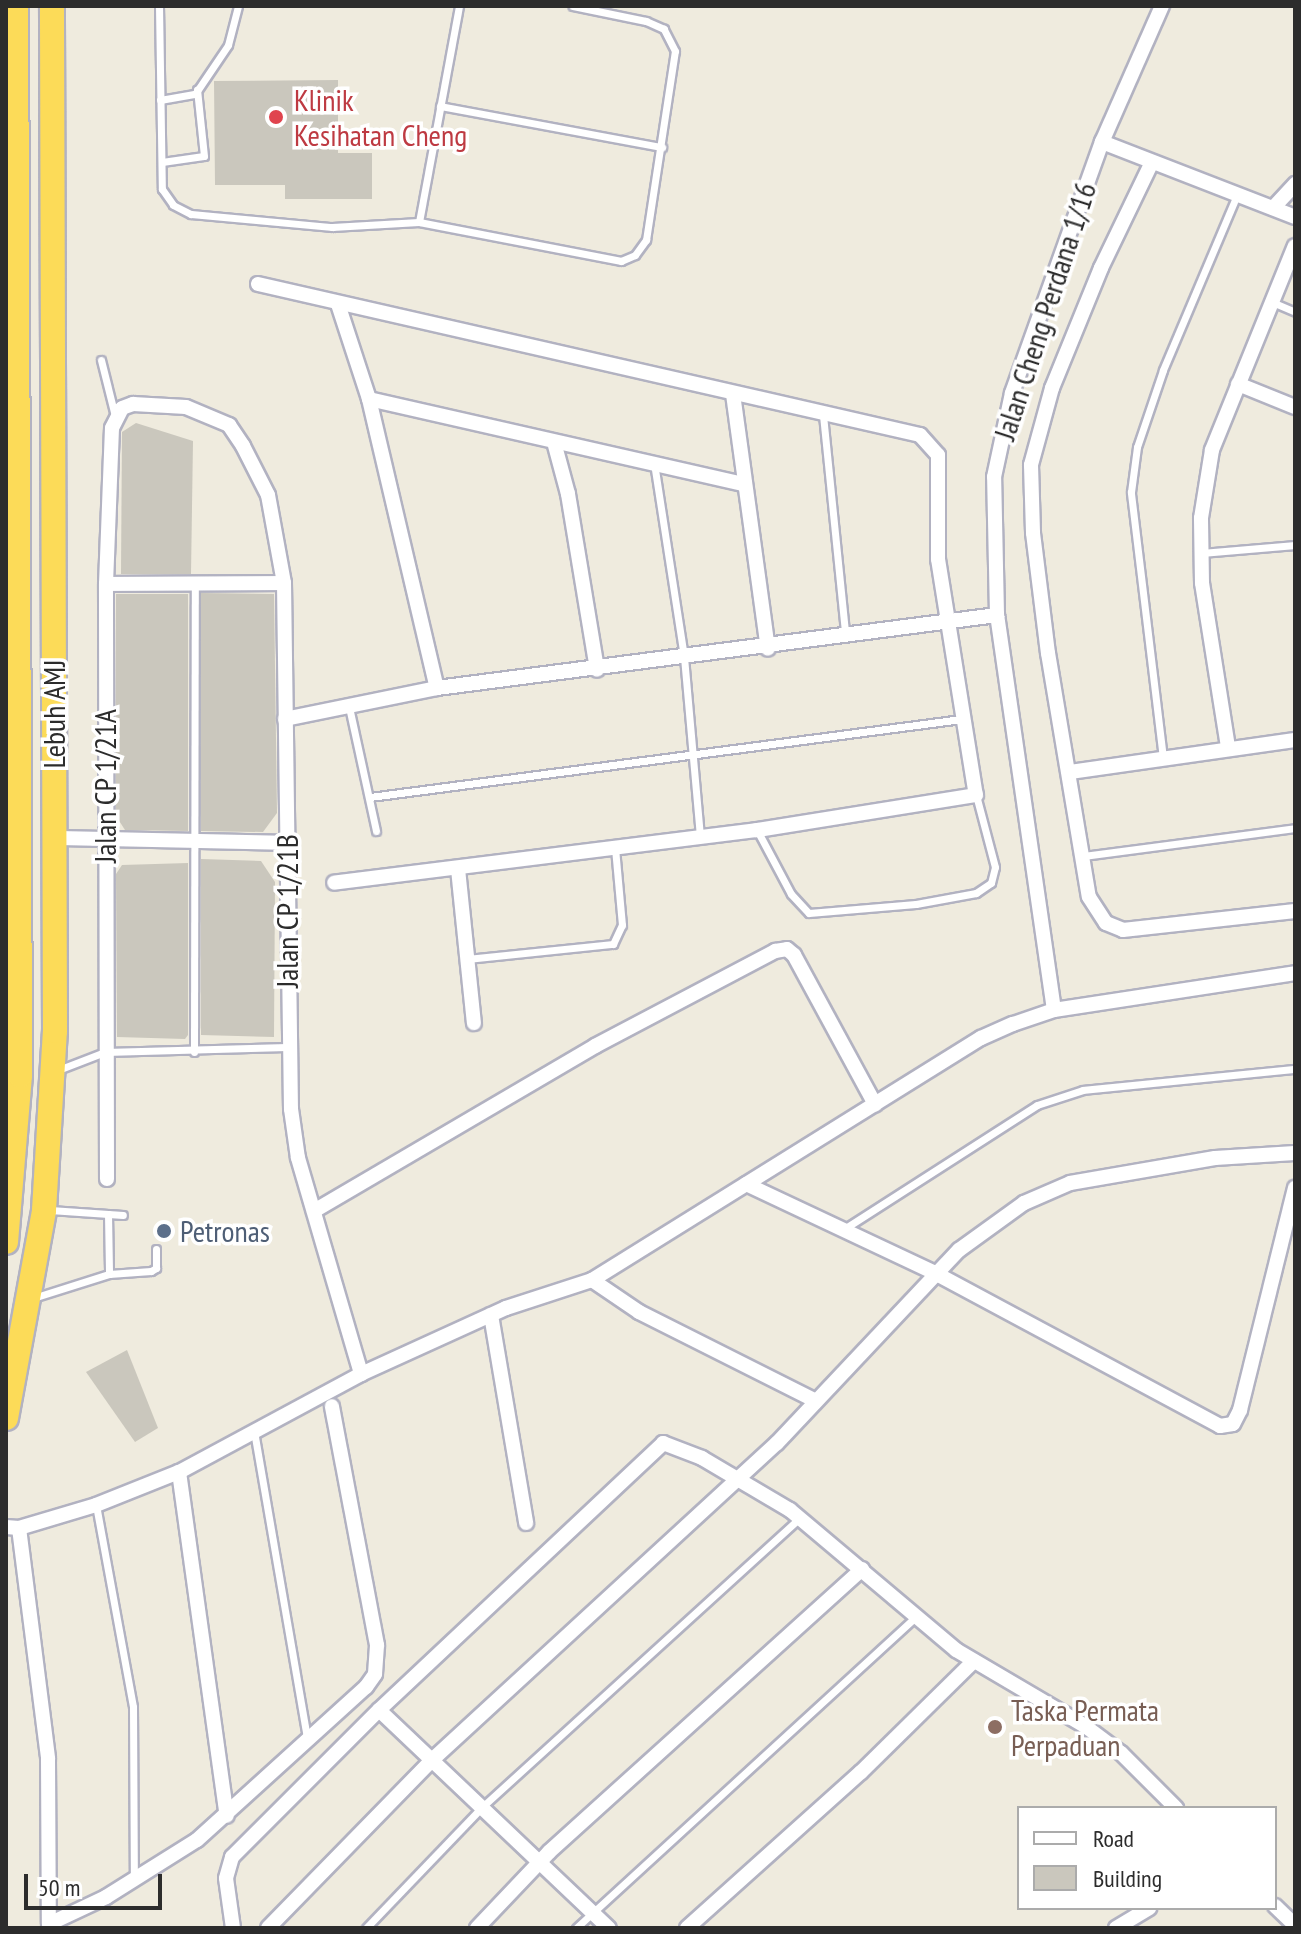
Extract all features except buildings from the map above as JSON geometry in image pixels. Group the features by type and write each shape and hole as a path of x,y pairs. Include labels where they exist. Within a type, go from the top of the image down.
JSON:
{"highway":[{"name":"Lebuh AMJ","path":"6,1242 20,1075 13,674 11,165 16,6"},
{"name":"Lebuh AMJ","path":"6,1418 31,1299 44,1210 52,1074 52,6"}],"street":[{"name":"Jalan Cheng Perdana 1/16","path":"1054,1010 997,615 992,520 1001,436 1102,142 1162,6"},
{"path":"1102,142 1295,217"},
{"path":"1152,162 1101,268 1052,388 1031,465 1035,548 1082,857 1095,911 1106,923 1123,930 1295,911"},
{"path":"1273,208 1295,184"},
{"path":"1228,747 1202,553 1201,518 1212,450 1295,246"},
{"path":"258,284 338,304 543,346 733,394 920,435 936,447 938,559 976,795 757,830 334,883"},
{"path":"338,304 369,399 437,688"},
{"path":"1238,384 1295,407"},
{"path":"733,394 742,484 768,649"},
{"path":"369,399 742,484"},
{"name":"Jalan CP 1/21B","path":"115,416 133,404 208,413 229,425 268,495 284,583 287,1047 298,1158 361,1374"},
{"name":"Jalan CP 1/21A","path":"107,1179 106,584 115,416"},
{"path":"554,442 568,494 597,670"},
{"path":"106,584 284,583"},
{"path":"285,719 437,688 768,649 845,633 997,615"},
{"path":"1070,772 1228,747 1295,740"},
{"path":"54,838 286,843"},
{"path":"458,869 474,1023"},
{"path":"314,1211 595,1046 775,951 787,949 794,955 875,1104"},
{"path":"332,1406 379,1659 366,1687 227,1816 134,1881 48,1926 48,1759 13,1527 96,1505 179,1472 361,1374 491,1315 592,1280 981,1038 1054,1010 1295,973"},
{"path":"268,1928 432,1760 739,1478 933,1272 1024,1203 1070,1183 1215,1158 1295,1153"},
{"path":"746,1184 933,1272 1220,1426 1233,1424 1295,1188"},
{"path":"592,1280 639,1312 814,1400"},
{"path":"491,1315 526,1523"},
{"path":"233,1928 226,1878 232,1857 379,1710 663,1443 739,1478 800,1518 974,1661 1085,1726 1174,1806"},
{"path":"179,1472 227,1816"},
{"path":"477,1928 539,1862 862,1569"},
{"path":"687,1928 861,1772 974,1661"},
{"path":"379,1710 609,1928"},
{"path":"1277,1909 1290,1925"},
{"path":"1116,1928 1146,1910"}],"lane":[{"path":"159,6 162,189 173,205 191,214 332,227 419,222 621,261 635,255 646,240 675,51 672,39 646,21 573,6"},
{"path":"160,100 190,96 197,89 228,45 238,6"},
{"path":"419,222 459,6"},
{"path":"162,162 204,156 197,89"},
{"path":"440,106 662,147"},
{"path":"1163,758 1131,492 1135,462 1163,370 1238,193"},
{"path":"1272,302 1295,312"},
{"path":"101,360 115,416"},
{"path":"823,415 845,633"},
{"path":"654,463 684,657 700,837"},
{"path":"1202,553 1295,545"},
{"path":"194,1052 192,841 195,583"},
{"path":"349,707 376,831"},
{"path":"370,797 962,719"},
{"path":"757,830 791,894 809,913 916,904 976,893 991,883 995,867 976,795"},
{"path":"1082,857 1295,828"},
{"path":"467,959 613,944 622,925 615,848"},
{"path":"52,1074 84,1056 105,1052 194,1052 287,1047"},
{"path":"844,1229 1037,1105 1113,1086 1295,1069"},
{"path":"44,1210 123,1215"},
{"path":"108,1214 109,1274"},
{"path":"31,1299 109,1274 151,1271 156,1268 156,1249"},
{"path":"254,1429 308,1741"},
{"path":"96,1505 133,1707 134,1881"},
{"path":"366,1928 482,1807 800,1518"},
{"path":"576,1928 916,1616"}],"place":[{"name":"Klinik Kesihatan Cheng","path":"276,117"},
{"name":"Petronas","path":"164,1231"},
{"name":"Taska Permata Perpaduan","path":"995,1727"}]}
